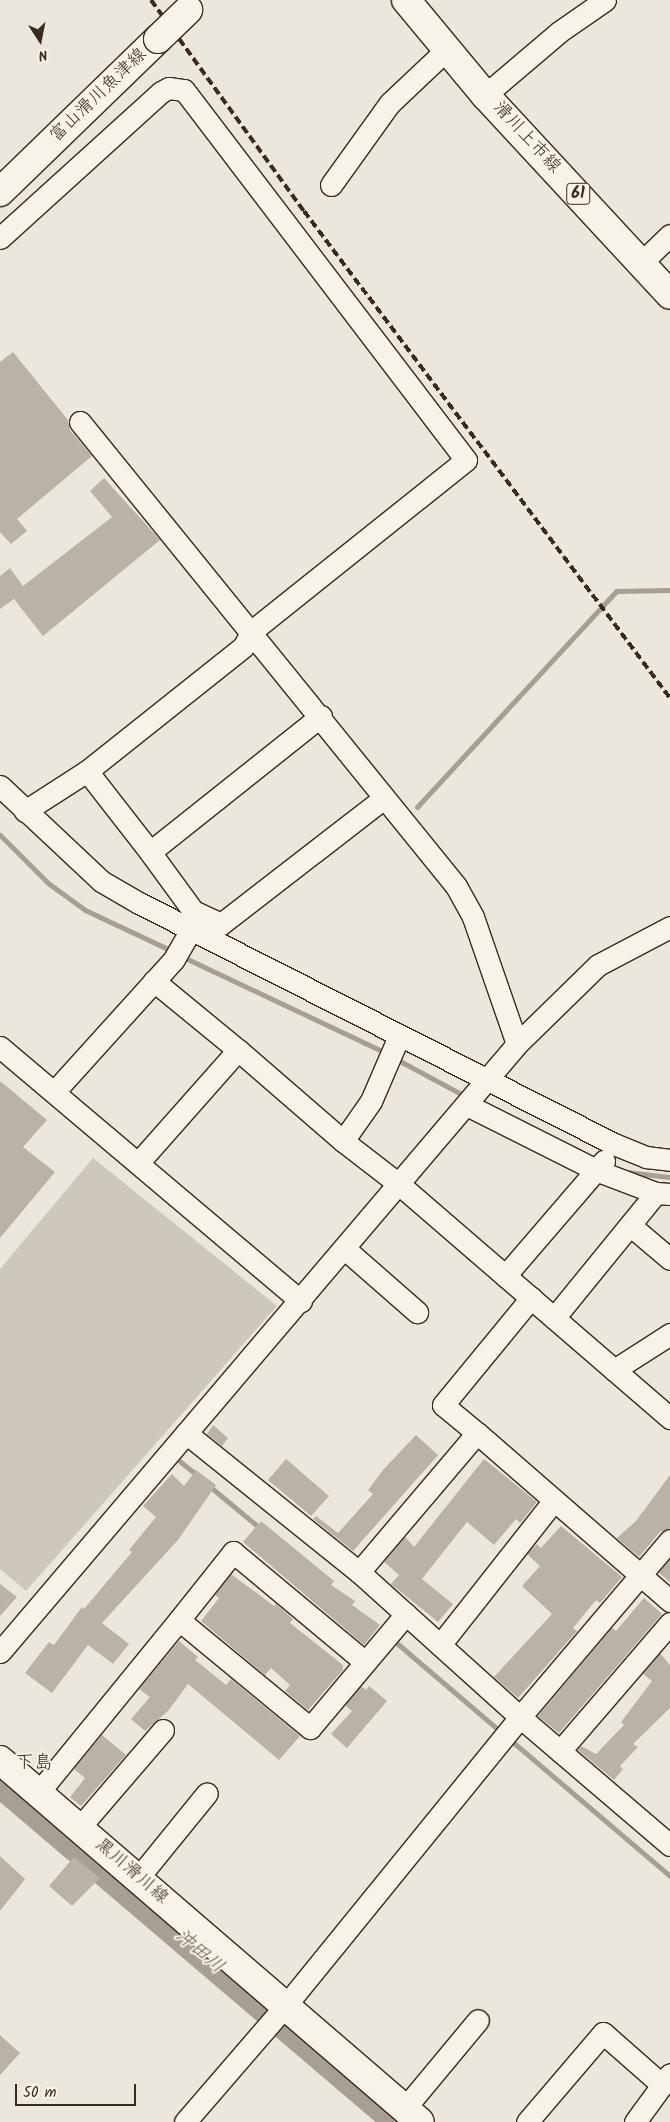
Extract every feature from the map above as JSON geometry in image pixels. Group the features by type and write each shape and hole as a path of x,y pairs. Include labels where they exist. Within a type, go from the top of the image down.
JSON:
{"main road":[{"name":"富山滑川魚津線","path":"0,192 199,0"},
{"name":"滑川上市線","path":"406,0 485,95 670,295"},
{"name":"黒川滑川線","path":"0,1760 412,2115"}],"street":[{"path":"485,95 559,32 605,0"},
{"path":"331,186 390,102 446,50"},
{"path":"0,238 161,92 169,88 184,90 466,460 252,631 243,647 87,771 25,811"},
{"path":"641,263 670,235"},
{"path":"80,422 210,586 252,631 456,886 473,917 517,1044"},
{"path":"150,852 320,716"},
{"path":"87,771 193,911 221,924 384,798"},
{"path":"0,786 101,881 139,903 192,928 486,1082 614,1144 646,1157 670,1160"},
{"path":"0,1652 400,1185 517,1044 598,965 670,927"},
{"path":"54,1092 174,959 192,928"},
{"path":"154,981 238,1050 343,1141 400,1185 670,1418"},
{"path":"343,1141 371,1101 399,1036"},
{"path":"0,1047 301,1301"},
{"path":"138,1164 238,1050"},
{"path":"467,1104 598,1171 663,1194 631,1226 554,1318"},
{"path":"505,1276 598,1171 614,1144"},
{"path":"631,1226 670,1260"},
{"path":"345,1249 417,1312"},
{"path":"531,1298 443,1405 670,1601"},
{"path":"614,1370 670,1334"},
{"path":"186,1433 359,1572 520,1717 670,1845"},
{"path":"359,1572 477,1433"},
{"path":"440,1645 554,1500"},
{"path":"185,2122 286,2005 520,1717 670,1540"},
{"path":"38,1793 233,1552 365,1662"},
{"path":"179,1620 310,1728 406,1614"},
{"path":"560,1751 670,1623"},
{"path":"79,1828 163,1730"},
{"path":"138,1878 207,1793"},
{"path":"412,2115 478,2020"},
{"path":"527,2122 603,2033 666,2080 636,2122"}],"shaded area":[{"path":"93,1158 277,1306 26,1591 0,1569 0,1269"}],"building":[{"path":"13,352 68,420 70,430 92,456 17,519 27,531 11,544 0,532 0,362"},
{"path":"104,478 160,540 43,636 14,599 0,609 0,576 10,568 23,586 112,517 90,491"},
{"path":"0,1081 47,1120 23,1147 55,1172 0,1238"},
{"path":"213,1425 228,1438 222,1446 207,1434"},
{"path":"416,1435 438,1455 353,1551 313,1519 316,1516 338,1533 373,1494 368,1490 383,1470"},
{"path":"286,1459 329,1496 311,1516 268,1480"},
{"path":"484,1459 537,1502 520,1523 516,1519 494,1545 467,1522 422,1579 453,1604 438,1622 391,1584 399,1575 384,1562 405,1537 414,1547"},
{"path":"196,1470 216,1485 178,1540 102,1623 129,1644 113,1664 88,1645 52,1693 25,1673 49,1642 54,1645 82,1607 84,1609 132,1552 129,1550 156,1517 143,1506 172,1474 184,1486"},
{"path":"670,1475 670,1528 660,1532 639,1557 617,1538 636,1521"},
{"path":"261,1521 334,1581 331,1585 355,1601 352,1605 380,1625 364,1645 243,1542"},
{"path":"561,1526 622,1577 600,1603 596,1600 573,1628 577,1631 518,1698 494,1677 552,1614 522,1586 540,1566 527,1554 537,1544 541,1548"},
{"path":"670,1559 670,1582 659,1573"},
{"path":"231,1574 274,1606 276,1604 293,1619 290,1623 343,1665 343,1670 308,1710 285,1691 290,1685 271,1668 265,1675 201,1621 219,1598 215,1595"},
{"path":"0,1584 17,1597 0,1616"},
{"path":"644,1598 662,1614 559,1733 538,1716 612,1628 616,1631"},
{"path":"179,1641 198,1657 195,1660 226,1685 231,1679 300,1736 279,1760 188,1684 168,1711 145,1731 131,1719 150,1697 139,1689"},
{"path":"660,1653 670,1665 670,1708 633,1744 638,1747 620,1766 623,1769 614,1780 578,1750 581,1746 596,1754 624,1725 621,1722 652,1681 643,1674"},
{"path":"361,1686 366,1690 369,1686 387,1701 347,1748 331,1734 352,1711 345,1705"},
{"path":"102,1735 126,1755 81,1806 70,1797 85,1778 74,1769"},
{"path":"0,1856 25,1879 0,1911"},
{"path":"74,1857 100,1878 72,1906 49,1886"},
{"path":"0,2035 20,2053 0,2075"}],"waterway":[{"path":"417,807 616,591 670,590"},
{"path":"0,835 48,883 85,910 172,951"},
{"path":"181,956 386,1053"},
{"path":"396,1059 465,1096"},
{"path":"626,1172 670,1177"},
{"path":"177,1459 198,1476"},
{"path":"208,1485 261,1529"},
{"path":"392,1639 502,1733"},
{"path":"508,1738 670,1876"},
{"name":"沖田川","path":"0,1783 398,2122"}],"railway":[{"path":"151,0 304,211 670,698"}],"district":[{"name":"下島","path":"34,1764"}]}
